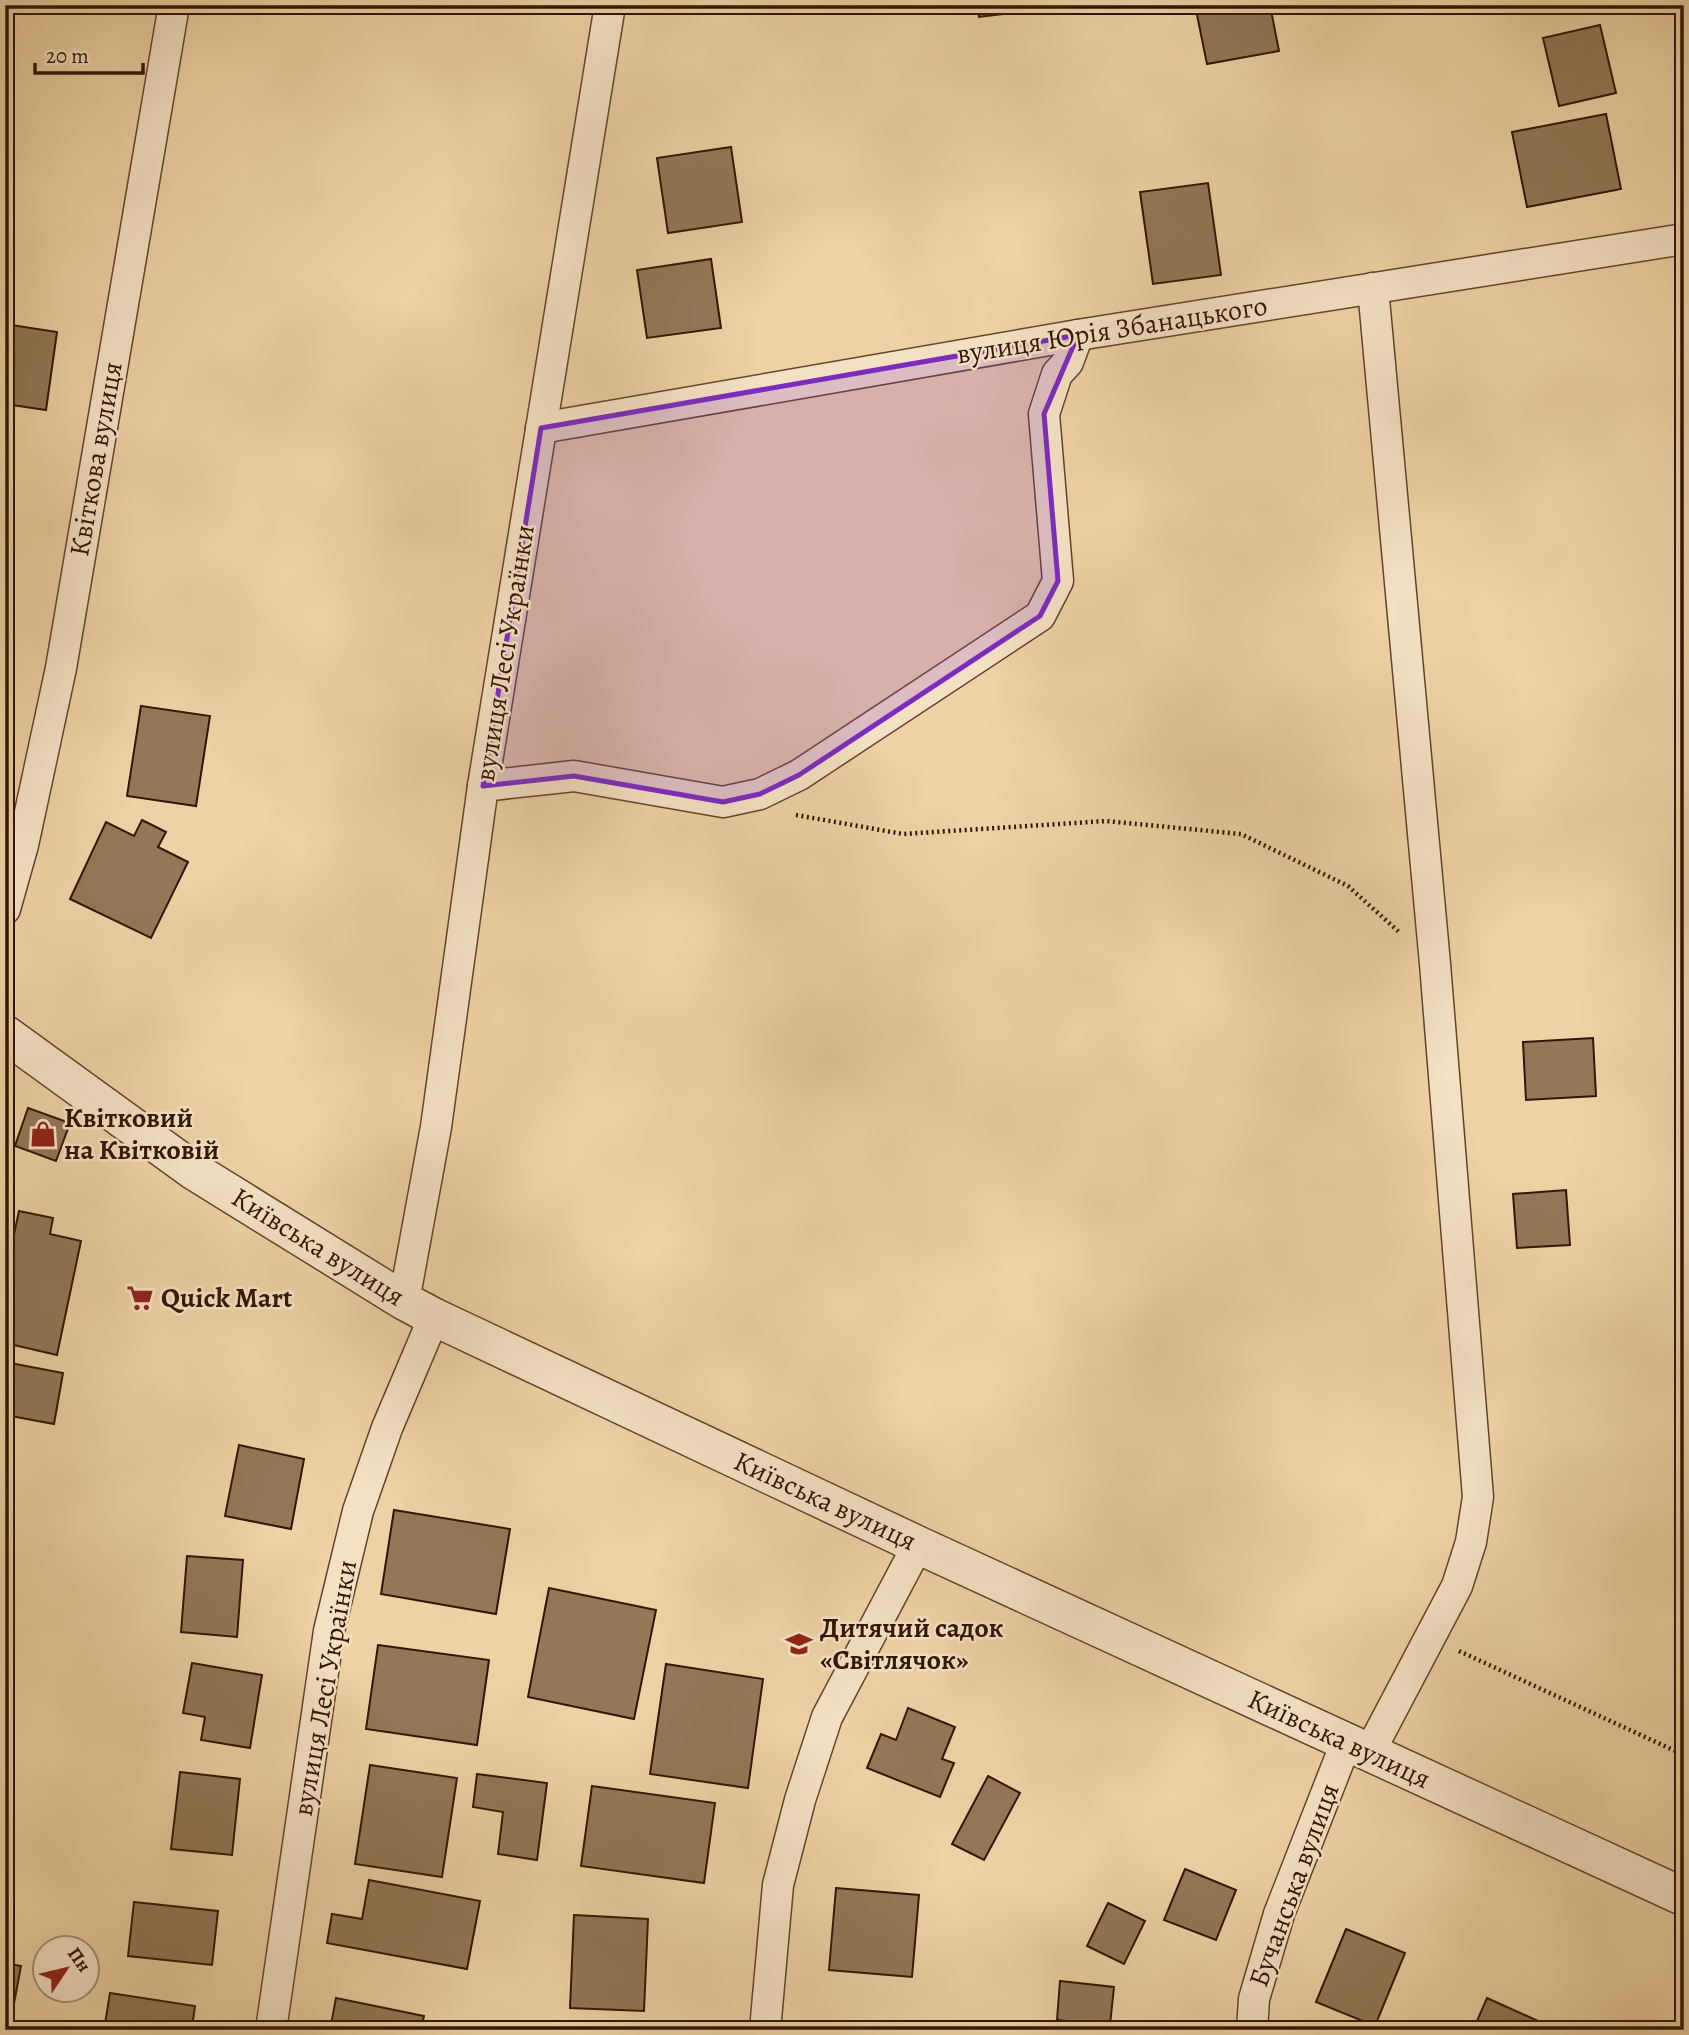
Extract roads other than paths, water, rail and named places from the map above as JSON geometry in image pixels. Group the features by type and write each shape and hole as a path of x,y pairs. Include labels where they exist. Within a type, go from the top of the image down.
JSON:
{"street":[{"name":"Квіткова вулиця","path":"5,909 23,845 61,668 174,5"},
{"name":"вулиця Лесі Українки","path":"271,2030 329,1631 358,1511 387,1429 419,1309 436,1127 483,786 610,5"},
{"name":"вулиця Юрія Збанацького","path":"541,428 1078,335 1684,239"},
{"name":"Бучанська вулиця","path":"1252,2030 1254,2000 1279,1914 1357,1748 1430,1637 1457,1586 1471,1542 1478,1497 1435,964 1373,288"},
{"path":"483,786 574,776 723,802 760,794 799,775 1040,616 1058,581 1044,414 1057,374 1068,362 1078,335"},
{"name":"Київська вулиця","path":"5,1034 194,1171 419,1309 918,1545 1684,1897"},
{"path":"765,2030 778,1885 800,1800 827,1717 918,1545"}],"place":[{"name":"Квітковий на Квітковій","path":"43,1134"},
{"name":"Quick Mart","path":"140,1298"},
{"name":"Дитячий садок «Світлячок»","path":"799,1644"}]}
